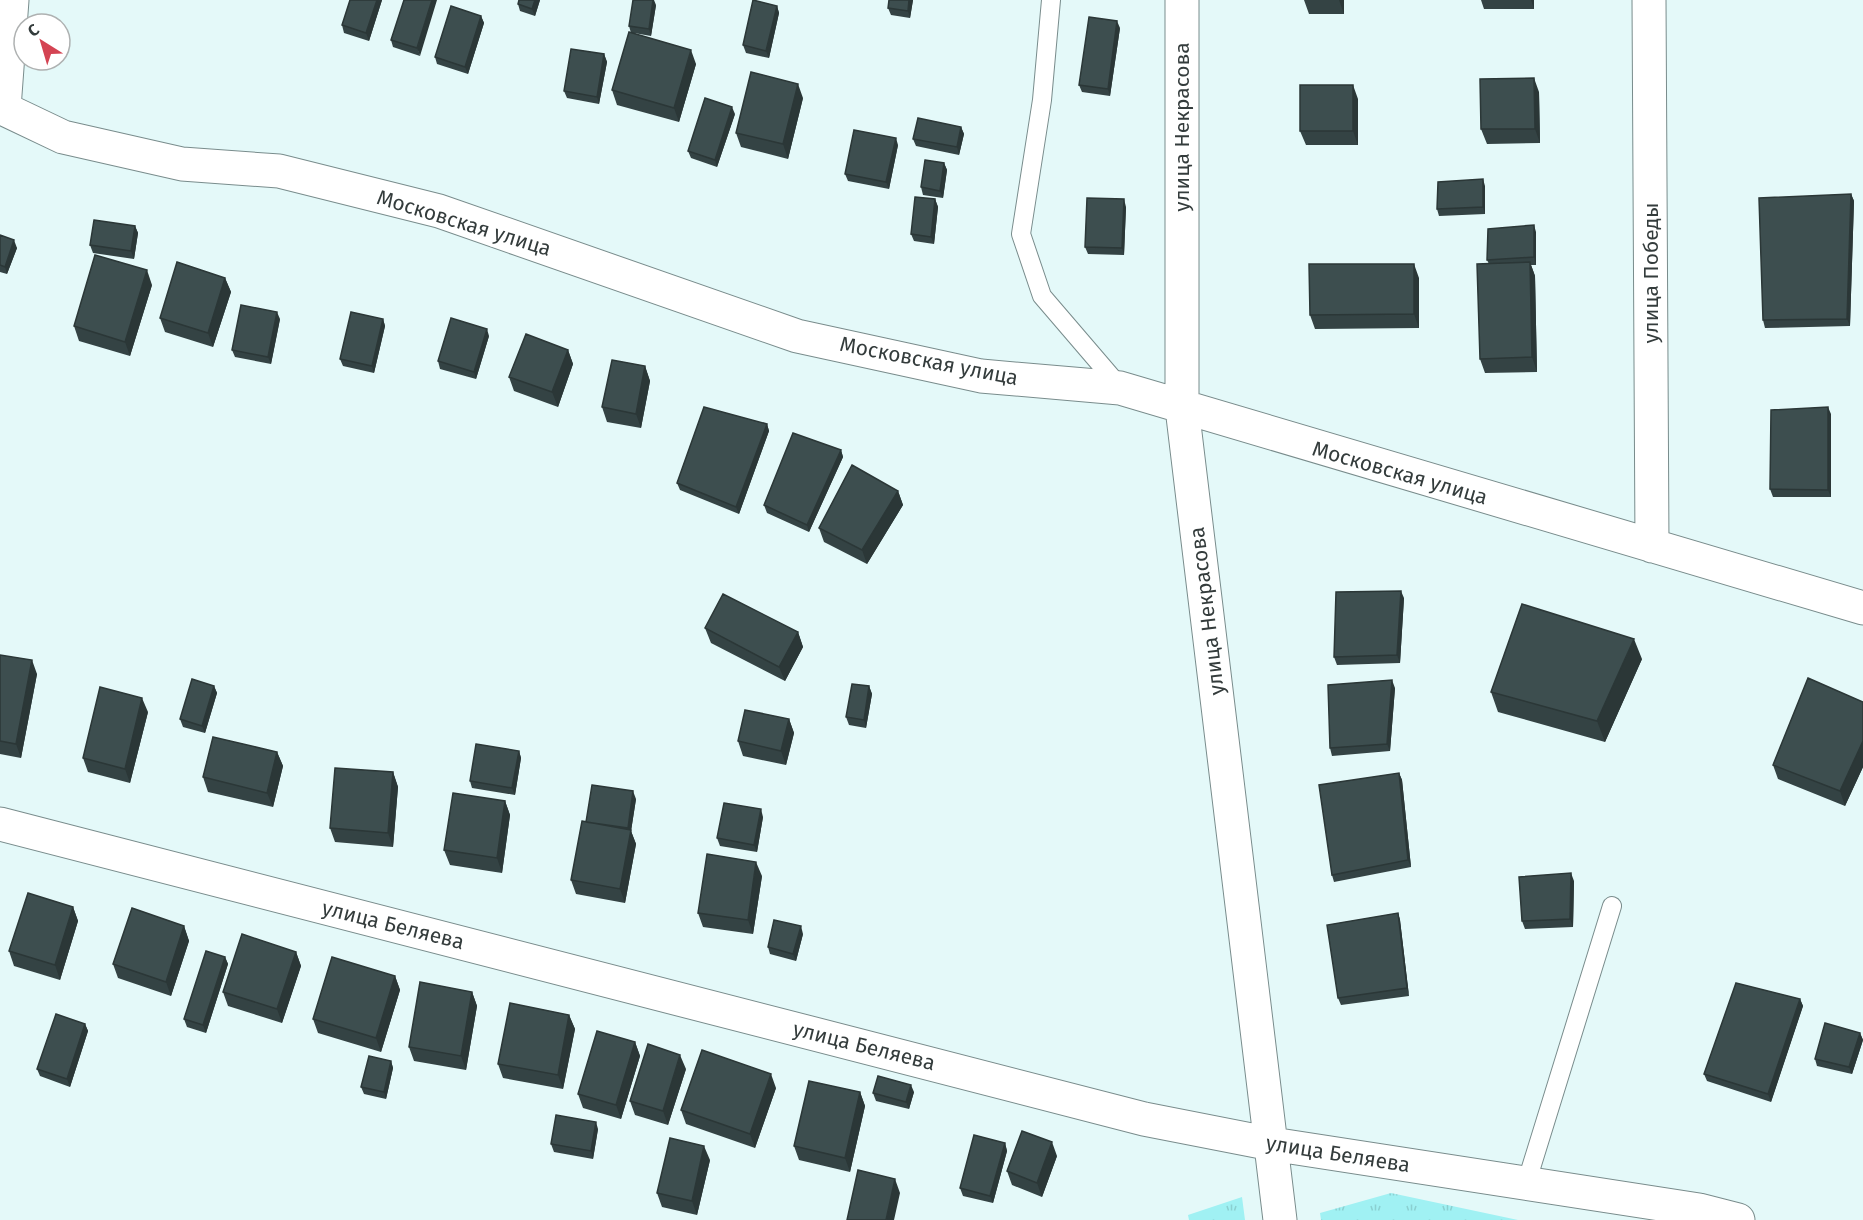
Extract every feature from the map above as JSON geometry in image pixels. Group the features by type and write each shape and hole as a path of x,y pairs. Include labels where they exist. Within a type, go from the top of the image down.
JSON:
{"street":[{"path":"2,108 12,0"},
{"name":"улица Некрасова","path":"1182,0 1182,408 1280,1220"},
{"name":"улица Победы","path":"1650,0 1652,546"},
{"name":"Московская улица","path":"2,108 63,137 182,164 279,171 439,211 797,336 981,376 1120,388 1863,608"},
{"name":"улица Беляева","path":"0,824 1144,1119 1272,1144 1699,1210 1738,1220"}],"lane":[{"path":"1052,0 1042,100 1021,234 1042,296 1120,388"},
{"path":"1526,1184 1612,906"}],"green space":[{"path":"1391,1193 1518,1220 1321,1220 1320,1213"},
{"path":"1242,1197 1245,1220 1189,1220 1188,1215"}],"building":[{"path":"350,0 377,0 366,33 342,25"},
{"path":"404,0 432,0 417,48 391,40"},
{"path":"519,0 535,0 532,9 518,4"},
{"path":"633,0 653,0 649,29 629,26"},
{"path":"753,0 777,6 766,51 743,45"},
{"path":"889,0 909,0 908,11 888,8"},
{"path":"451,6 481,16 465,67 435,57"},
{"path":"1089,17 1117,21 1108,89 1079,85"},
{"path":"629,32 691,50 674,108 612,90"},
{"path":"571,49 604,54 597,97 564,91"},
{"path":"751,72 798,84 783,144 736,133"},
{"path":"1534,78 1535,129 1481,129 1480,79"},
{"path":"1300,85 1353,85 1353,131 1300,131"},
{"path":"705,98 732,107 715,160 688,151"},
{"path":"918,118 961,127 957,147 913,139"},
{"path":"854,130 896,138 886,182 845,174"},
{"path":"925,160 944,163 940,191 921,187"},
{"path":"1483,179 1483,207 1437,209 1438,182"},
{"path":"1851,194 1847,319 1763,320 1759,198"},
{"path":"915,197 935,199 931,237 911,234"},
{"path":"1087,198 1124,199 1122,248 1085,247"},
{"path":"94,220 135,226 131,251 90,245"},
{"path":"1534,225 1534,257 1487,260 1488,229"},
{"path":"0,235 14,240 5,267 0,265"},
{"path":"95,255 147,270 125,342 74,326"},
{"path":"177,262 225,278 208,333 160,318"},
{"path":"1530,262 1532,357 1480,359 1477,264"},
{"path":"1309,264 1414,264 1414,314 1310,315"},
{"path":"241,305 277,312 268,357 232,350"},
{"path":"351,312 383,319 372,366 340,359"},
{"path":"451,318 487,329 474,372 438,361"},
{"path":"526,334 568,350 552,392 509,377"},
{"path":"612,360 645,366 636,414 602,407"},
{"path":"704,407 767,424 736,507 677,483"},
{"path":"1828,407 1828,490 1770,489 1771,410"},
{"path":"793,433 841,450 807,525 764,505"},
{"path":"852,465 898,491 862,550 819,528"},
{"path":"1401,591 1397,655 1334,657 1336,592"},
{"path":"723,594 798,632 779,667 705,628"},
{"path":"1522,604 1634,639 1597,721 1491,692"},
{"path":"0,655 32,660 16,744 0,741"},
{"path":"1808,678 1863,702 1863,741 1840,791 1773,765"},
{"path":"192,679 214,686 202,726 180,719"},
{"path":"1392,680 1387,744 1330,748 1328,685"},
{"path":"852,684 869,686 864,720 846,717"},
{"path":"100,687 142,698 125,769 83,758"},
{"path":"745,710 789,719 781,751 738,741"},
{"path":"213,737 277,752 267,793 203,777"},
{"path":"476,744 519,751 512,788 470,781"},
{"path":"335,768 393,772 388,833 330,828"},
{"path":"1399,773 1408,860 1332,875 1319,785"},
{"path":"592,785 633,791 628,828 586,822"},
{"path":"453,793 505,801 497,858 444,850"},
{"path":"724,803 761,809 754,845 717,838"},
{"path":"582,821 631,830 620,889 571,880"},
{"path":"707,854 756,862 748,920 698,913"},
{"path":"1571,873 1570,919 1522,921 1519,877"},
{"path":"28,893 73,907 55,965 9,951"},
{"path":"132,908 184,926 166,982 113,964"},
{"path":"1398,913 1407,988 1338,998 1327,925"},
{"path":"774,920 801,926 793,954 768,947"},
{"path":"242,934 296,952 277,1009 223,992"},
{"path":"206,951 225,957 203,1025 184,1019"},
{"path":"332,957 395,976 376,1038 313,1019"},
{"path":"420,982 472,992 461,1056 409,1047"},
{"path":"1736,983 1800,999 1768,1094 1704,1074"},
{"path":"510,1003 569,1015 558,1075 498,1064"},
{"path":"56,1014 85,1024 67,1079 37,1069"},
{"path":"1825,1023 1860,1033 1849,1067 1815,1059"},
{"path":"597,1031 635,1042 616,1105 578,1094"},
{"path":"648,1044 680,1055 663,1111 630,1101"},
{"path":"702,1050 771,1074 750,1134 681,1110"},
{"path":"369,1056 391,1061 384,1092 361,1087"},
{"path":"878,1076 911,1085 906,1102 873,1093"},
{"path":"809,1081 860,1092 845,1158 794,1146"},
{"path":"556,1115 596,1122 591,1151 551,1144"},
{"path":"1022,1131 1052,1142 1037,1183 1007,1171"},
{"path":"974,1135 1005,1143 990,1196 960,1188"},
{"path":"670,1138 704,1146 692,1201 657,1193"},
{"path":"858,1170 895,1179 886,1220 847,1220"}]}
